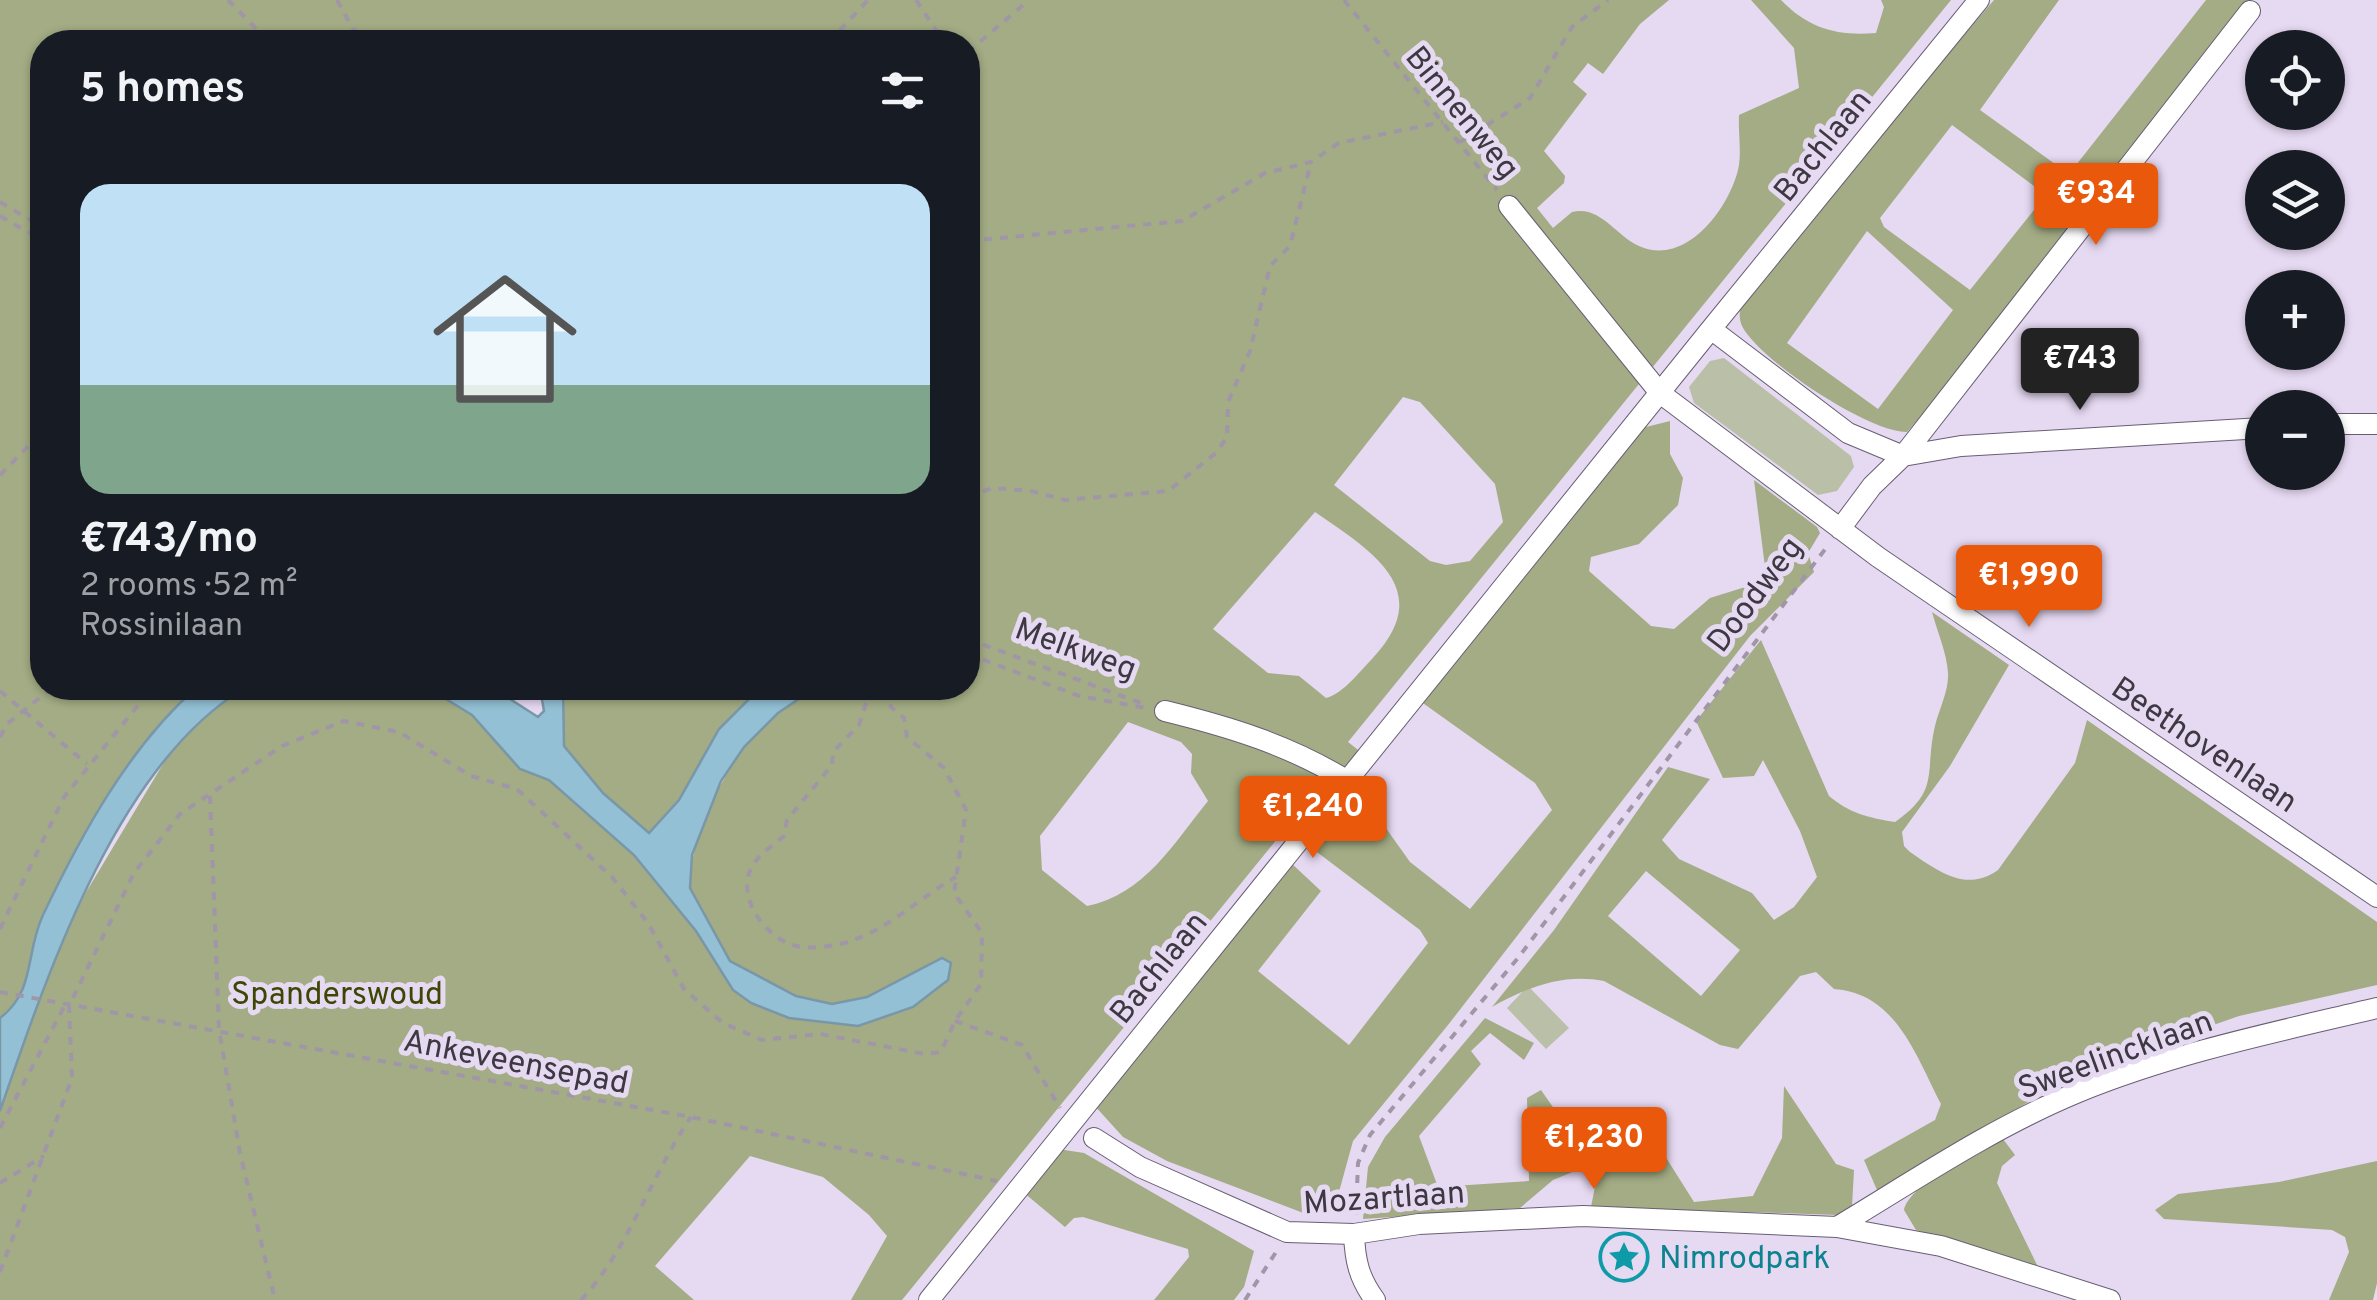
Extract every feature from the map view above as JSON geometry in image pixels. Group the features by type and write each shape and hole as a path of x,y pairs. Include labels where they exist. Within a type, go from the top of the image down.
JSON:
{"street":[{"name":"Bachlaan","path":"1711,328 1979,0"},
{"name":"Doodweg","path":"1840,529 1872,486 1903,456 2250,10"},
{"name":"Beethovenlaan","path":"1509,206 1660,393 1840,529 2377,897"},
{"path":"1660,393 1711,328 1848,432 1903,456 1980,445 2245,429"},
{"name":"Bachlaan","path":"930,1300 1660,393"},
{"path":"2345,424 2377,424"},
{"name":"Melkweg","path":"1165,711 1251,734 1305,755 1346,780"},
{"name":"Sweelincklaan","path":"1837,1227 1987,1136 2075,1094 2172,1058 2377,1008"},
{"name":"Mozartlaan","path":"1094,1138 1140,1167 1288,1232 1354,1234 1419,1224 1583,1216 1837,1227 1942,1246 2110,1300"},
{"path":"1354,1234 1355,1260 1362,1283 1375,1300"}],"path":[{"path":"228,0 258,30"},
{"path":"337,0 355,30"},
{"path":"840,30 868,0"},
{"path":"916,0 936,30"},
{"path":"980,42 1029,0"},
{"name":"Binnenweg","path":"1344,0 1509,206"},
{"path":"1460,142 1530,98 1572,27 1606,1"},
{"path":"980,240 1182,220 1265,173 1312,162 1339,143 1443,122"},
{"path":"980,492 992,488 1032,490 1064,500 1168,492 1216,453 1227,437 1228,402 1250,352 1270,266 1290,246 1312,162"},
{"path":"0,202 30,219"},
{"path":"0,216 30,233"},
{"path":"0,475 30,444"},
{"name":"Doodweg","path":"1354,1234 1358,1163 1370,1135 1518,958 1840,529"},
{"name":"Melkweg","path":"980,643 1165,711"},
{"name":"Melkweg","path":"980,659 1079,696 1165,711"},
{"path":"0,691 87,764"},
{"path":"0,737 7,724 38,700"},
{"path":"0,925 7,919 64,797 142,700"},
{"path":"867,700 858,726 833,752 832,765 787,820 784,836 755,862 749,874 753,912 770,932 792,946 826,946 851,941 896,919 956,877"},
{"path":"0,1128 134,873 180,814 310,731 344,721 399,732 471,776 517,789 627,893 663,949 671,972 697,1005 734,1029 762,1040 820,1034 925,1054 941,1052 955,1021 981,984 982,933 954,894 966,834 966,810 960,791 944,768 908,736 904,718 891,707 889,700"},
{"path":"210,794 219,1029 240,1153 276,1300"},
{"name":"Ankeveensepad","path":"3,993 691,1116 1022,1186"},
{"path":"0,1272 72,1078 67,1006"},
{"path":"955,1021 1022,1045 1035,1072 1072,1122"},
{"path":"581,1300 598,1281 691,1116"},
{"path":"0,1183 44,1156"},
{"path":"1245,1300 1288,1232"}],"green space":[{"name":"Spanderswoud","path":"0,0 1669,0 1640,24 1603,74 1588,63 1573,82 1587,94 1544,151 1565,176 1564,183 1537,208 1553,228 1572,212 1582,211 1599,217 1639,246 1656,250 1688,242 1725,202 1739,163 1739,115 1799,88 1794,48 1751,0 1781,0 1813,24 1836,32 1862,34 1876,33 1884,7 1881,0 1951,0 1348,742 1362,753 1322,804 1312,796 902,1300 851,1300 887,1236 869,1215 823,1177 750,1156 655,1266 694,1300 0,1300 0,1111 45,977 85,894 172,749 209,712 227,700 448,700 473,715 520,769 549,780 634,855 696,931 733,990 751,1003 789,1018 858,1025 913,1007 948,980 942,958 867,997 832,1004 796,996 730,961 690,888 689,876 704,823 730,768 767,720 789,702 980,700 980,30 30,30 30,700 184,700 149,738 92,824 45,916 25,984 0,1018","holes":["1403,397 1420,402 1495,484 1503,522 1470,561 1446,565 1430,561 1334,485","1315,512 1376,558 1398,593 1399,613 1391,635 1351,681 1326,698 1299,676 1268,673 1213,629","1128,722 1181,742 1192,754 1191,773 1208,801 1170,850 1141,879 1125,891 1087,906 1042,870 1040,836"]},
{"path":"1994,0 2059,0 1980,110 2069,174 2206,0 2248,0 1963,368 1907,432 1868,421 1843,408 1770,357 1740,321 1748,288","holes":["1952,125 2046,195 1970,290 1884,227 1880,218","1867,231 1953,310 1878,409 1787,343"]},
{"path":"1724,358 1851,456 1854,467 1837,491 1818,495 1694,403 1689,387 1710,361"},
{"path":"1670,421 1670,454 1683,478 1678,505 1639,544 1591,557 1589,571 1651,626 1674,629 1710,598 1755,584 1766,575 1754,480 1817,527 1820,533 1808,553 1814,572 1750,636 1353,1141 1334,1210 1306,1214 1167,1161 1123,1137 1094,1105 1290,862 1321,891 1258,971 1349,1045 1428,943 1420,930 1305,843 1341,798 1383,824 1410,862 1470,909 1552,810 1535,783 1420,701 1642,428"},
{"path":"1932,612 2009,665 1950,766 1902,832 1904,846 1910,852 1952,877 1975,880 1998,870 2075,763 2087,720 2377,922 2377,985 2239,1016 2080,1072 1877,1190 1864,1160 1935,1120 1941,1104 1913,1048 1889,1014 1855,993 1834,989 1816,972 1800,976 1738,1049 1720,1045 1604,981 1560,980 1519,993 1492,1007 1554,930 1668,767 1710,779 1662,840 1679,859 1752,893 1774,920 1794,907 1817,877 1800,831 1763,760 1754,776 1723,778 1696,721 1761,640 1829,796 1852,811 1895,822 1909,811 1928,780 1935,726 1948,680 1946,658","holes":["1646,871 1740,950 1701,996 1608,916"]},
{"path":"563,700 748,700 719,729 679,800 649,834 603,793 564,746"},
{"path":"1528,986 1569,1028 1546,1049 1507,1008"},
{"path":"1485,1018 1534,1043 1524,1060 1490,1033 1471,1051 1481,1064 1419,1136 1438,1187 1529,1181 1527,1098 1541,1090 1564,1123 1583,1129 1575,1171 1553,1180 1520,1208 1363,1219 1368,1167 1385,1137"},
{"path":"1784,1086 1836,1164 1854,1170 1852,1207 1838,1215 1591,1207 1604,1140 1665,1156 1694,1202 1753,1196 1782,1138"},
{"path":"2003,1139 2015,1155 2002,1166 1997,1183 2039,1269 1916,1230 1904,1210 1932,1179"},
{"path":"1058,1149 1084,1153 1254,1251 1244,1287 1234,1300 1154,1300 1189,1257 1188,1249 1083,1217 1074,1218 1065,1227 1023,1192"},
{"path":"2377,1161 2377,1283 2373,1300 2329,1300 2349,1252 2345,1237 2332,1230 2164,1219 2155,1210 2178,1194 2279,1182"}],"water":[{"path":"183,700 229,700 200,722 159,767 123,820 64,938 0,1111 0,1018 25,984 43,915 109,794"},
{"path":"448,700 512,700 538,717 544,711 542,700 563,700 564,746 603,793 649,833 679,800 719,729 748,700 797,700 744,747 721,781 692,855 690,888 730,961 796,996 832,1004 867,997 942,958 951,963 948,980 913,1007 858,1026 789,1018 751,1003 733,990 696,931 634,855 549,780 520,769 472,715"}],"place":[{"name":"Nimrodpark","path":"1624,1257"}]}
